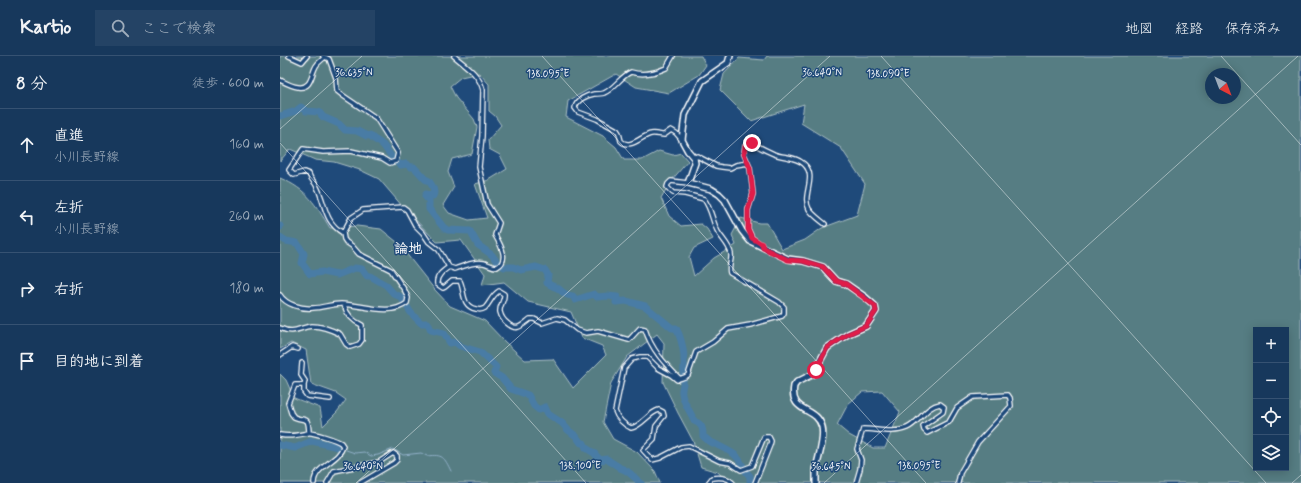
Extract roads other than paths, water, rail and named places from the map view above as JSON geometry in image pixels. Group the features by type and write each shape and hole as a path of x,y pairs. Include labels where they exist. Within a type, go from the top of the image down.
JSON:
{"main road":[{"path":"730,56 728,64 702,81 685,115 682,140 694,158 694,168 688,183 719,194 725,200 735,220 750,242 788,260 803,261 823,267 836,281 846,284 875,306 876,311 866,326 848,334 827,348 813,374 797,382 794,386 794,399 799,406 816,416 822,426 822,439 816,470 816,483"}],"street":[{"path":"289,56 302,62 307,56"},
{"path":"280,295 283,300 289,304 312,308 344,305 371,308 391,308 405,305 407,303 408,298 390,270 359,254 344,239 343,233 351,218 363,210 403,207 429,242 439,250 449,267 455,270 470,264 479,263 485,263 496,267 500,265 504,257 504,251 495,235 499,223 487,204 478,167 482,136 482,84 471,70 454,56"},
{"path":"673,56 666,68 649,74 637,74 631,72 626,74 605,93 590,95 581,99 575,105 575,108 578,112 597,119 617,130 621,141 626,145 651,134 664,135 671,130 682,140"},
{"path":"280,80 298,87 306,86 311,81 317,64 324,57 329,58 336,78 337,91 376,118 398,153 396,161 390,163 382,158 351,151 323,152 303,148 289,170 294,175 304,172 309,174 317,186 327,216 339,231 343,233"},
{"path":"763,248 762,244 752,238 748,229 748,210 753,194 750,168 744,154 744,150 745,146 752,143 776,155 794,158 801,162 809,171 809,208 825,224"},
{"path":"694,158 697,156 716,166 730,168 736,165 748,163"},
{"path":"688,183 671,181 667,187 673,193 685,194 704,199 711,210 718,232 729,248 731,254 728,269 730,273 782,304 785,311 782,316 750,325 728,329 713,342 696,352 688,375 684,378 675,380 671,375 658,368 647,358 640,357 632,359 624,368 615,407 616,415 631,428 636,427 656,410 663,412 664,416 656,426 654,439 643,450 652,460 660,458 681,446 689,446 720,461 730,463 741,470 752,466 764,437 769,437 771,441 770,445 755,483"},
{"path":"449,267 441,273 438,278 437,284 439,286 443,288 452,280 460,281 465,301 473,309 480,310 484,308 495,293 499,291 501,292 504,294 504,298 500,312 503,320 511,327 519,328 530,319 534,319 542,323 557,318 565,320 577,330 586,333 598,331 629,340 640,328 645,329 648,339 661,360 679,378"},
{"path":"280,328 293,331 309,326 316,326 340,334 346,344 350,347 359,344 362,340 362,326 354,322 346,311 344,305"},
{"path":"280,355 292,347 298,349"},
{"path":"302,363 302,375 305,380 304,392 307,396 330,399"},
{"path":"304,384 295,385 288,403 294,417 306,419 309,422 309,432"},
{"path":"856,483 860,469 860,460 857,449 863,429 894,431 902,430 911,426 921,416 936,405 940,404 944,407 943,412 924,426 924,430 927,433 949,422 957,408 973,397 1008,395 1011,406 978,442 960,473 958,483"},
{"path":"280,435 297,436 309,432 338,441 343,446 342,452 315,476 314,483"},
{"path":"327,483 334,471 379,462 393,452 397,456 397,460 394,463 360,483"},
{"path":"708,483 712,478 718,478 728,479 733,483"}],"waterway":[{"path":"280,116 296,111 301,107 306,111 319,112 323,117 339,124 345,130 357,131 367,136 370,135 373,139 383,145 392,158 397,162 401,165 406,164 414,167 425,179 429,181 434,190 433,196 426,194 425,196 429,201 429,209 444,228 448,230 470,231 478,245 492,255 497,262 504,267 513,267 521,270 536,267 545,270 548,275 547,283 565,294 573,296 575,300 594,294 597,297 617,297 616,302 626,301 645,306 672,328 676,328 684,354 682,391 685,404 694,421 699,423 702,427 703,436 710,442 735,455 750,476 750,483"},
{"path":"280,237 286,241 297,243 304,254 302,263 310,274 322,272 337,275 355,268 362,269 367,276 370,276 386,285 394,294 401,297 411,313 421,323 428,323 431,330 444,333 450,343 455,342 460,346 480,352 496,367 494,373 502,378 511,389 528,395 534,406 539,410 545,407 548,414 562,423 600,460 607,459 628,472 641,483"},
{"path":"280,445 295,448 312,441 338,447"},
{"path":"346,450 355,453 364,452 371,456 393,449 403,455 421,453 427,456 440,456 447,462 451,471"}],"district":[{"name":"論地","path":"408,248"}]}
